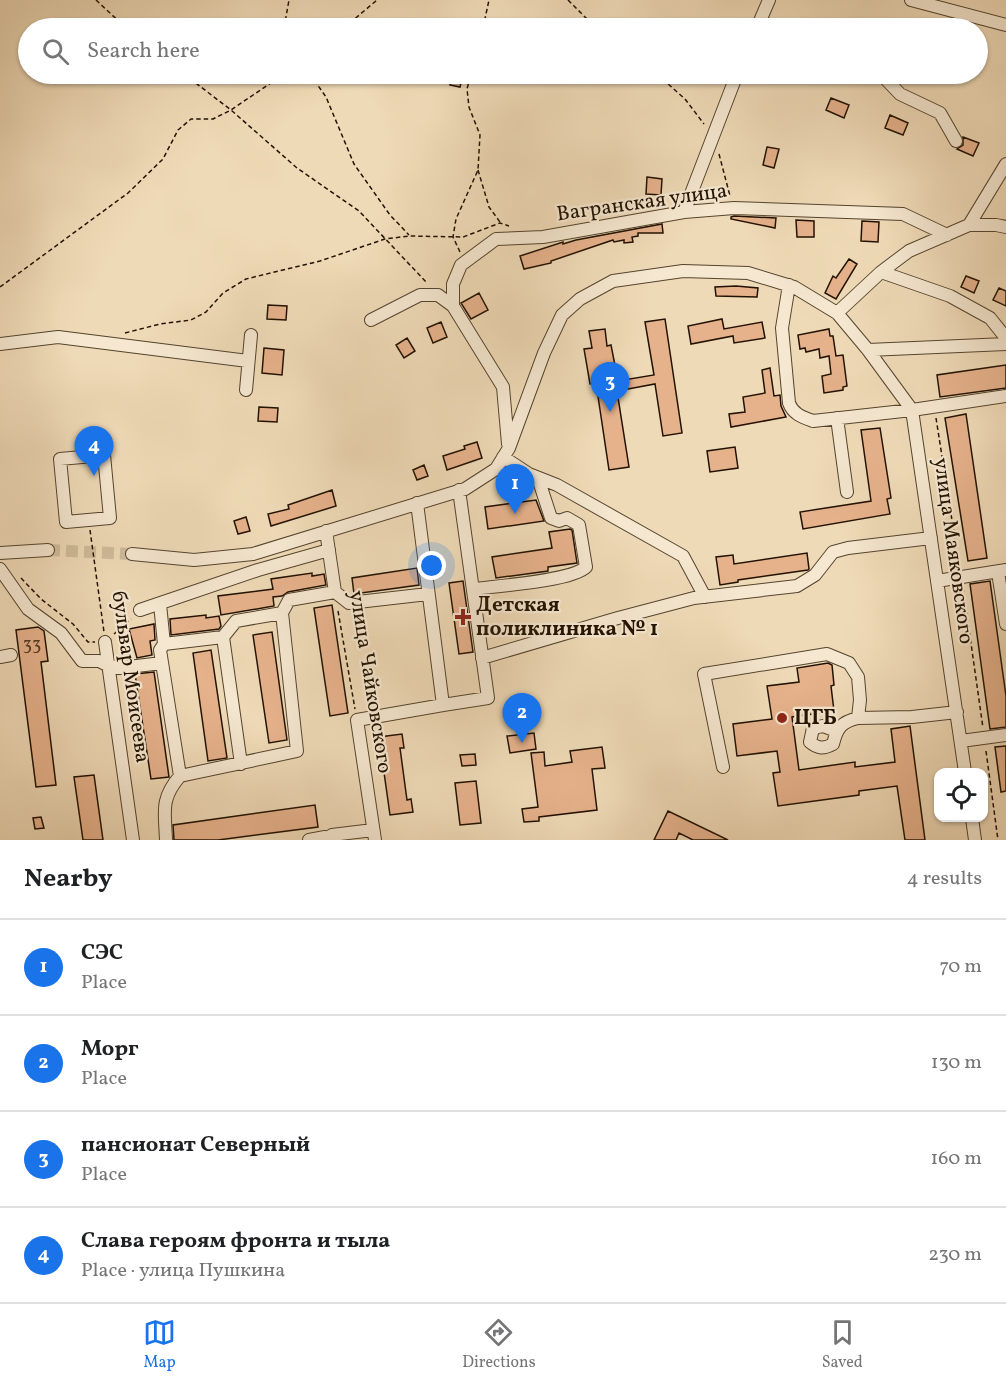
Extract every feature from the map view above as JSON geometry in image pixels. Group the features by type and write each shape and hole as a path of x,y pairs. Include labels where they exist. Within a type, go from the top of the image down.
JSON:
{"street":[{"path":"761,18 769,0"},
{"path":"911,0 979,18"},
{"path":"988,20 1006,25"},
{"path":"684,212 733,84"},
{"path":"891,84 900,93 940,113 956,141"},
{"path":"969,225 1006,164"},
{"name":"Вагранская улица","path":"461,265 496,239 543,237 684,212 734,208 903,214 947,234"},
{"path":"837,313 881,272 909,250 969,225 1006,227"},
{"path":"453,306 453,284 461,265"},
{"name":"улица Маяковского","path":"506,453 544,352 562,315 580,299 613,281 683,272 748,273 789,285 837,313 868,350 912,410 964,768"},
{"path":"881,272 950,296 990,318 1006,338"},
{"path":"789,285 782,328 791,410 813,421 912,410 1006,396"},
{"path":"132,554 194,560 253,554 459,490 496,469 506,453 503,387 453,306 438,295 420,296 371,320"},
{"path":"246,390 251,335"},
{"path":"0,344 58,337 248,361"},
{"path":"868,350 1006,344"},
{"path":"837,418 847,492"},
{"path":"506,453 529,474 557,485 682,556 705,597"},
{"path":"104,455 110,518 88,520 66,522 60,459 104,455"},
{"path":"472,589 566,576 582,571 586,567 579,525 567,518 559,521 551,518 538,478"},
{"path":"357,720 488,698 459,490"},
{"path":"417,503 443,705"},
{"name":"улица Чайковского","path":"326,531 335,592"},
{"path":"483,658 618,618 705,597 797,586 815,575 833,552 848,548 931,538"},
{"path":"0,553 48,550"},
{"path":"140,610 258,570 329,550"},
{"path":"253,554 258,570"},
{"path":"0,569 28,609 61,633 82,661 99,660 109,666 120,668 162,663"},
{"path":"938,581 1002,571 1006,624"},
{"path":"165,840 164,800 180,776 297,752 282,613 289,600 335,592 349,603 428,594"},
{"path":"160,604 165,644 160,651 180,776"},
{"path":"165,644 223,637 236,621 282,613"},
{"path":"223,637 241,764"},
{"name":"бульвар Моисеева","path":"105,642 133,840"},
{"path":"723,766 704,674 826,654 849,663 858,677 860,700 858,718"},
{"path":"836,731 846,720 858,718 912,717 957,712"},
{"name":"улица Чайковского","path":"357,720 374,835"},
{"path":"961,741 1006,735"},
{"path":"973,822 975,840"},
{"path":"309,840 374,835"}],"path":[{"path":"96,0 115,18"},
{"path":"286,18 289,0"},
{"path":"356,18 377,0"},
{"path":"485,18 489,0"},
{"path":"568,0 586,18"},
{"path":"197,84 231,110 297,168 358,212 438,295"},
{"path":"0,287 128,193 163,159 178,130 191,119 213,120 269,84"},
{"path":"317,84 326,97 354,164 390,215 409,236"},
{"path":"468,84 469,107 480,135 478,170 489,207 500,223 511,227"},
{"path":"461,265 460,252 453,237 456,219 478,170"},
{"path":"113,344 127,332 191,320 206,312 223,292 246,279 320,261 385,239 409,236 463,237 500,223"},
{"path":"934,406 962,577 998,840"},
{"name":"бульвар Моисеева","path":"88,520 105,642"},
{"path":"21,578 41,599 73,624 88,642 105,642 140,610"},
{"name":"улица Чайковского","path":"335,592 357,720"}],"building":[{"path":"831,98 849,105 844,118 826,110"},
{"path":"890,115 908,123 903,135 885,128"},
{"path":"963,137 979,143 973,156 957,149 963,145"},
{"path":"767,147 779,149 774,168 763,165"},
{"path":"647,177 662,179 661,195 646,194"},
{"path":"734,216 776,218 775,228 731,219"},
{"path":"796,220 814,221 814,237 797,237"},
{"path":"862,221 879,222 878,242 861,241"},
{"path":"662,224 663,233 638,233 638,236 632,237 633,242 624,243 624,240 614,242 613,240 551,261 551,263 524,269 520,256 563,242 563,244"},
{"path":"849,259 857,264 836,299 825,293 833,276 836,278"},
{"path":"966,276 979,281 974,293 961,287"},
{"path":"715,287 758,288 757,297 716,296"},
{"path":"999,288 1006,291 1006,306 993,300"},
{"path":"479,293 488,310 471,319 461,303"},
{"path":"268,305 287,306 286,320 267,319"},
{"path":"665,319 682,433 663,436 655,384 617,391 629,467 609,470 596,383 590,384 584,349 592,348 589,331 605,329 607,346 611,345 618,381 654,375 645,322"},
{"path":"722,319 724,329 762,322 765,338 734,343 733,336 691,344 688,326"},
{"path":"441,322 447,337 433,343 427,328"},
{"path":"829,329 830,336 833,336 836,356 843,355 847,386 843,387 843,390 824,393 822,376 831,374 829,356 820,358 819,349 806,352 805,348 800,349 798,335"},
{"path":"407,338 415,351 404,358 396,345"},
{"path":"264,348 284,350 282,375 262,373"},
{"path":"1006,365 1006,388 940,397 937,375"},
{"path":"770,368 774,396 780,395 781,406 786,417 731,427 729,414 745,412 743,397 765,393 762,370"},
{"path":"259,407 278,408 277,422 258,421"},
{"path":"966,414 987,558 968,561 945,418"},
{"path":"880,428 891,498 887,499 890,514 803,529 800,512 871,501 861,430"},
{"path":"477,442 482,458 447,470 443,456 465,449 464,446"},
{"path":"735,447 738,468 710,472 707,451"},
{"path":"424,465 428,476 417,480 413,470"},
{"path":"332,490 336,506 271,526 268,514 289,509 288,505"},
{"path":"536,500 544,521 488,529 485,507"},
{"path":"246,517 250,531 238,534 234,521"},
{"path":"570,529 577,563 548,567 548,571 496,578 492,557 552,548 549,532"},
{"path":"807,553 808,570 738,580 738,582 720,585 716,557 733,555 734,564"},
{"path":"417,568 419,585 354,594 352,578"},
{"path":"312,573 312,576 324,574 326,585 273,597 274,606 221,615 218,596 273,589 271,579"},
{"name":"Детская поликлиника № 1","path":"463,581 473,652 459,654 449,583"},
{"path":"990,581 1006,696 1006,727 990,729 970,584"},
{"path":"332,605 348,713 330,716 314,608"},
{"path":"206,615 206,618 219,616 221,626 219,629 171,635 170,619"},
{"path":"154,624 155,640 150,641 152,655 137,658 129,629"},
{"path":"38,627 44,631 48,661 41,662 56,785 36,787 16,630"},
{"path":"272,632 287,740 269,743 253,635"},
{"path":"211,650 227,758 208,761 193,653"},
{"path":"828,663 832,665 834,685 831,686 834,711 792,717 799,770 855,762 855,767 895,762 891,729 910,726 925,840 905,840 897,786 859,791 859,795 778,806 773,773 780,772 777,751 737,756 733,724 772,719 767,686 799,682 797,668"},
{"path":"154,672 169,777 151,779 135,674"},
{"path":"534,733 536,749 510,753 507,736"},
{"path":"402,734 404,748 400,748 407,800 411,799 413,812 390,815 379,737"},
{"path":"1006,746 1006,791 1001,792 995,747"},
{"path":"602,747 605,768 592,769 597,810 539,817 539,821 524,822 522,809 538,807 531,753 544,752 545,766 572,762 570,751"},
{"path":"475,754 476,765 462,766 460,755"},
{"path":"94,775 103,840 83,840 74,777"},
{"path":"476,781 481,823 460,825 455,783"},
{"path":"315,805 318,827 218,840 174,840 173,825"},
{"path":"668,811 728,840 693,840 679,833 676,840 654,840"},
{"path":"41,817 44,828 35,829 33,818"}],"tunnel":[{"path":"48,550 132,554"}],"place":[{"name":"пансионат Северный","path":"610,412"},
{"name":"Слава героям фронта и тыла","path":"94,476"},
{"name":"СЭС","path":"515,514"},
{"name":"Детская поликлиника № 1","path":"463,617"},
{"name":"ЦГБ","path":"782,718"},
{"name":"Морг","path":"522,743"}]}
